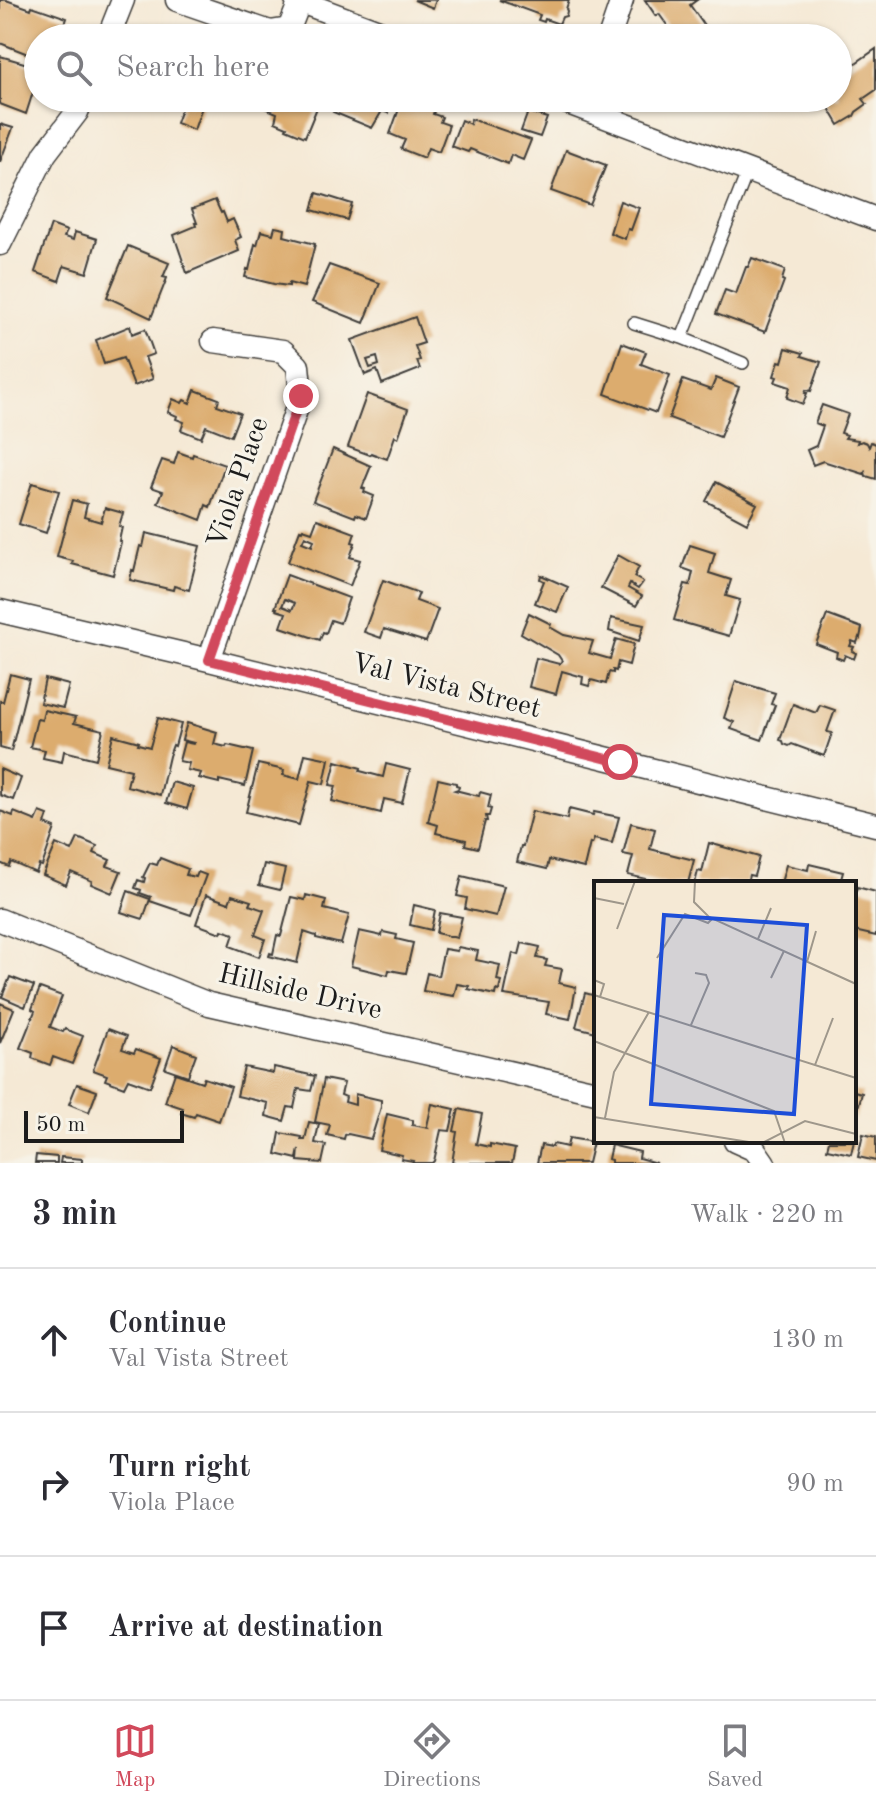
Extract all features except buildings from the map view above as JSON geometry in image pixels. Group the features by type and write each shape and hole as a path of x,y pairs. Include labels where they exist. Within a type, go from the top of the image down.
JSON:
{"street":[{"path":"114,24 123,0"},
{"path":"177,0 247,24"},
{"path":"614,24 622,0"},
{"path":"291,24 298,1 360,24"},
{"path":"0,244 45,154 77,112"},
{"path":"607,112 876,219"},
{"name":"Viola Place","path":"209,660 301,396 298,366 283,351 213,341"},
{"name":"Val Vista Street","path":"0,611 876,825"},
{"name":"Hillside Drive","path":"0,920 209,1004 594,1092"},
{"path":"739,1143 755,1150 764,1163"}],"lane":[{"path":"682,338 748,170"},
{"path":"634,323 682,338 743,363"}],"route":[{"path":"301,396 209,660 620,762"}]}
